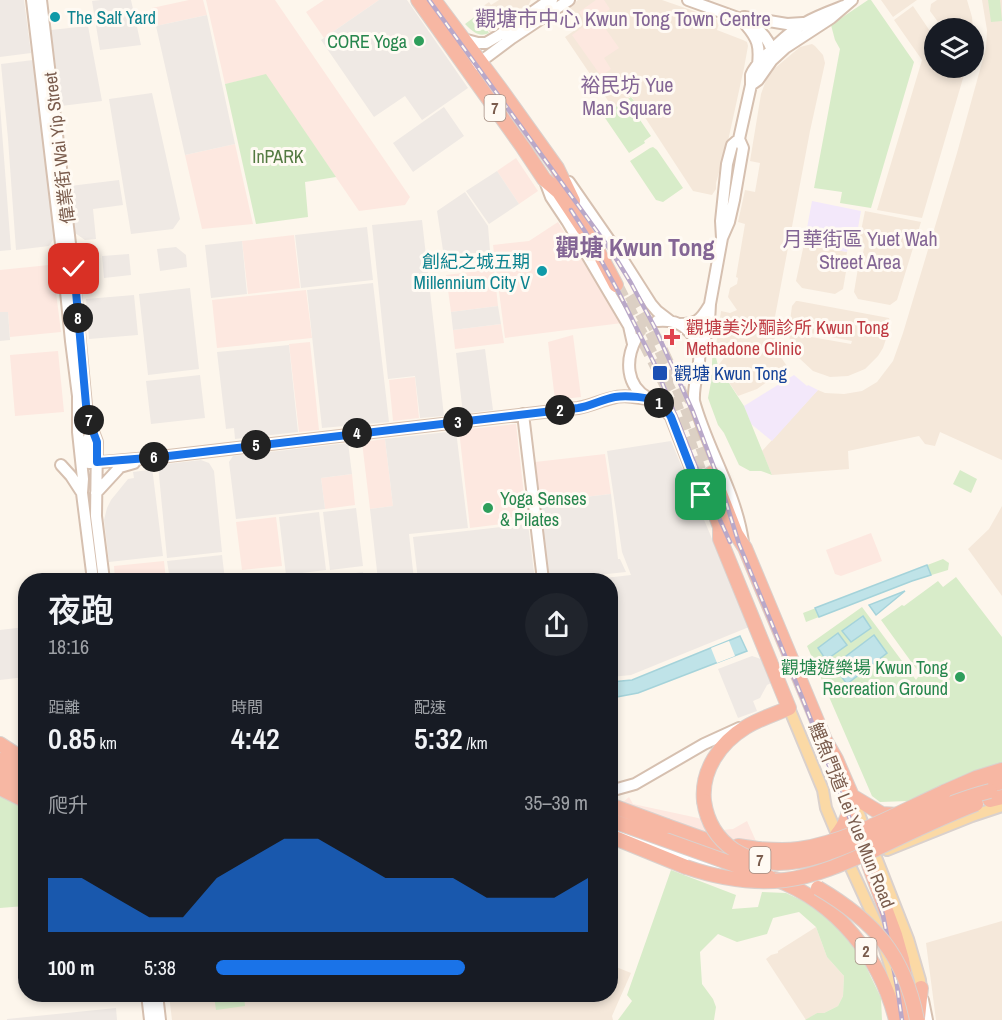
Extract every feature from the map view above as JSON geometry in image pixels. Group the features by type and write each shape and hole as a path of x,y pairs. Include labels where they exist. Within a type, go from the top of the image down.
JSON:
{"highway":[{"name":"7","path":"418,0 544,179 558,192 620,283 556,168 434,0"},
{"name":"鯉魚門道 Lei Yue Mun Road","path":"789,708 720,539 720,527 707,476 744,548 825,740 837,759 852,796 882,814 904,815"},
{"path":"756,627 771,612"},
{"name":"7","path":"789,708 748,726 729,741 713,759 706,777 703,790 706,814 718,836 741,854 778,863 826,854 955,802 984,792 1002,789"},
{"path":"0,744 18,755"},
{"path":"0,760 18,770"},
{"path":"709,841 774,850 815,846 857,831 959,785 1002,771"},
{"path":"0,775 18,784"},
{"path":"905,1020 906,984 902,960 869,866 869,837 873,829 904,815 948,798 1002,782"},
{"path":"0,788 18,797"},
{"path":"837,835 847,819 852,796"},
{"path":"618,839 706,873 747,880 786,880 827,870 951,814 1002,796"},
{"path":"948,798 947,809 953,823"},
{"name":"2","path":"618,808 709,841 737,856 807,882 838,900 863,919 883,940 900,967 908,986 917,1020"},
{"name":"2","path":"618,823 780,881 823,906 851,932 870,958 884,982 896,1020"},
{"path":"917,1020 921,988"}],"main road":[{"name":"偉業街 Wai Yip Street","path":"32,0 78,396 78,432 96,493 96,573"},
{"name":"偉業街 Wai Yip Street","path":"41,0 74,269 87,416 97,442 83,479 82,493 95,573"},
{"path":"463,39 486,43 547,4 569,0"},
{"path":"688,0 749,22 767,39 772,55"},
{"path":"751,85 758,80 772,55 787,36 806,22 848,3"},
{"path":"744,548 738,519 696,408 694,395 694,384 709,321 722,238 721,221 727,164 732,146 739,139 751,76 758,65 831,18 848,3"},
{"path":"468,70 512,38 547,4"},
{"path":"736,16 787,24 806,22"},
{"path":"736,16 750,30 758,44 760,50 758,65"},
{"path":"556,168 570,183 604,231 651,304 657,311 686,329 696,341 700,358"},
{"path":"544,179 551,197 630,326 635,340 629,370 631,380 645,397 660,402 671,417 720,539"},
{"path":"657,321 695,322 705,314 710,304"},
{"path":"614,397 620,389 627,386 636,388"},
{"path":"89,463 160,457 578,408 594,405 614,397 629,396 660,402"},
{"path":"523,414 542,573"},
{"path":"96,493 120,467 160,457"},
{"path":"61,465 82,493"},
{"name":"鯉魚門道 Lei Yue Mun Road","path":"789,708 823,790 826,808 857,884 878,927 905,1020"},
{"path":"618,795 704,744 748,726"},
{"path":"618,789 635,784"},
{"name":"鯉魚門道 Lei Yue Mun Road","path":"852,796 908,939 927,1020"},
{"path":"878,861 883,852 953,823 1002,806"},
{"path":"618,822 628,834"},
{"path":"618,830 690,860 708,865 742,864 813,852 830,844 837,835"},
{"path":"813,852 832,857 857,884"},
{"path":"148,1002 150,1020"},
{"path":"158,1002 160,1020"}],"shaded area":[{"path":"0,0 24,0 31,53 0,57"},
{"path":"131,0 141,45 100,50 92,1"},
{"path":"189,0 203,0 207,15 156,26 152,8"},
{"path":"206,0 275,0 410,197 405,205 359,211 266,75 225,84"},
{"path":"324,0 379,0 324,38 306,12"},
{"path":"379,0 407,0 468,88 422,120 405,96 374,117 321,40"},
{"path":"499,0 531,0 528,6 490,33 476,11 489,2 491,5"},
{"path":"578,0 662,0 720,20 717,30 747,42 744,68 728,141 716,189 712,195 693,191 631,96 613,108 565,37 581,26 568,8"},
{"path":"596,0 604,0 610,9 598,18 619,48 604,58 611,69 601,76 572,35 587,24 579,12"},
{"path":"881,0 917,0 893,17"},
{"path":"937,0 967,0 972,18 935,18 930,11 931,4"},
{"path":"982,0 1002,0 1002,460 940,432 935,446 925,444 919,436 848,451 849,469 772,475 762,451 818,390 825,393 844,394 862,391 877,382 893,361 978,78 984,78 987,30"},
{"path":"913,6 924,22 924,78 963,78 922,218 877,210 922,60 894,20"},
{"path":"207,15 235,144 185,155 156,26"},
{"path":"88,26 102,101 61,106 51,30"},
{"path":"812,44 823,55 825,63 774,322 775,344 789,369 757,389 738,396 718,366 728,349 716,346 721,311 730,313 737,310 728,297 730,288 737,284 738,278 736,277 745,224 738,222 745,190 755,192 760,163 750,161 761,94 766,80 775,68 800,47"},
{"path":"33,60 52,196 47,197 52,197 55,237 49,246 16,250 1,64"},
{"path":"152,93 180,219 173,229 131,234 109,99"},
{"path":"0,105 11,250 0,251"},
{"path":"444,107 464,136 413,172 393,143"},
{"path":"235,144 253,224 202,229 185,155"},
{"path":"516,158 538,191 519,204 497,171"},
{"path":"497,171 519,204 489,224 466,191"},
{"path":"119,180 123,205 93,209 96,239 85,240 75,233 70,186"},
{"path":"465,192 488,226 490,251 444,257 437,211"},
{"path":"812,201 861,211 855,245 849,245 847,252 804,244"},
{"path":"865,211 921,222 897,300 890,305 858,299 854,292 864,248 858,246"},
{"path":"422,220 444,416 420,418 415,376 388,379 372,225"},
{"name":"創紀之城五期 Millennium City V","path":"558,222 622,323 505,338 493,245 529,241"},
{"path":"367,227 373,280 301,288 295,235"},
{"path":"294,235 300,288 248,294 242,241"},
{"path":"242,241 247,294 211,298 205,245"},
{"path":"804,244 847,252 846,259 848,260 843,289 835,294 802,288 796,281"},
{"path":"176,247 186,255 187,267 160,271 157,249"},
{"path":"129,254 131,275 104,278 102,256"},
{"path":"49,265 53,268 61,332 10,337 8,312 0,312 0,270"},
{"path":"494,269 498,306 451,312 446,275"},
{"path":"373,283 389,422 322,428 307,290"},
{"path":"190,288 199,369 148,375 139,294"},
{"path":"306,290 312,338 217,348 212,300"},
{"path":"134,295 138,335 89,339 86,299"},
{"path":"796,301 889,318 891,324 883,348 865,369 848,376 830,377 813,371 799,358 790,342 789,333 851,344 852,341 789,329 792,306"},
{"path":"498,306 501,324 453,330 451,312"},
{"path":"0,312 8,312 10,340 0,341"},
{"path":"501,324 504,343 455,349 453,330"},
{"path":"573,335 581,397 555,400 548,342"},
{"path":"310,342 319,430 299,432 289,344"},
{"path":"289,345 298,432 235,439 234,428 226,429 217,352"},
{"path":"485,349 493,410 463,414 456,353"},
{"path":"58,351 64,412 15,416 10,355"},
{"path":"200,375 205,418 151,424 146,381"},
{"path":"794,375 807,386 818,390 772,441 751,424 744,406"},
{"path":"415,377 419,418 393,421 389,380"},
{"path":"516,424 527,521 470,528 459,430"},
{"path":"456,431 468,528 409,534 413,573 377,573 370,509 393,506 385,439"},
{"path":"385,439 393,506 370,509 362,442"},
{"path":"671,441 749,627 631,675 618,676 618,576 631,575 622,552 607,451"},
{"path":"348,443 352,474 321,478 325,509 236,519 229,462 233,456"},
{"path":"605,454 611,494 540,502 535,462"},
{"path":"201,460 209,463 214,471 222,552 167,558 158,465"},
{"path":"152,467 163,556 109,562 104,520 107,508 128,479 134,478 133,472 148,470"},
{"path":"352,474 355,505 325,509 321,478"},
{"path":"611,494 618,559 626,572 548,573 540,502"},
{"path":"1002,506 1002,596 968,549 989,529"},
{"path":"356,508 363,566 330,570 323,512"},
{"path":"319,512 326,570 286,573 279,517"},
{"path":"276,517 282,566 242,570 236,522"},
{"path":"528,524 534,573 417,573 413,537"},
{"path":"871,533 882,561 841,576 835,574 826,550"},
{"path":"222,555 224,573 169,573 167,561"},
{"path":"164,561 165,573 114,573 114,566"},
{"path":"18,628 18,678 0,680 0,630"},
{"path":"752,656 761,659 771,683 767,685 760,698 753,701 757,711 738,718 718,669"},
{"path":"629,797 633,804 717,823 722,830 733,829 747,821 764,859 727,859 619,817 622,803"},
{"path":"1002,921 1002,1020 936,1020 926,943"},
{"path":"816,927 827,957 844,976 843,996 838,1006 824,1013 817,1013 806,1020 766,959"},
{"path":"618,968 631,973 612,1016 613,1020 172,1020 170,1002 618,1002"},
{"path":"116,1008 117,1020 7,1020 7,1019"}],"green space":[{"path":"871,0 914,62 871,208 840,203 842,192 814,188 840,49 831,25"},
{"path":"988,0 1000,0 1002,21 991,22"},
{"path":"477,15 489,33 479,34 465,24"},
{"name":"InPARK","path":"266,74 336,177 305,182 308,217 256,224 225,84"},
{"path":"631,97 638,106 638,117 651,136 644,141 645,143 629,153 603,115"},
{"path":"653,147 683,188 663,202 656,200 630,161"},
{"path":"713,344 718,366 744,406 772,475 761,471 750,471 739,465 718,425 708,398"},
{"path":"960,470 977,479 971,493 953,484"},
{"path":"943,559 949,563 948,570 912,581 806,622 803,613"},
{"path":"956,577 1002,637 1002,766 965,778 909,801 880,802 872,796 807,646 862,607 916,680 920,674 881,620 938,581 943,587"},
{"path":"0,787 18,800 18,907 0,908"},
{"path":"671,870 736,895 732,909 758,907 762,892 786,893 822,910 861,956 881,998 882,1020 805,1020 838,1006 843,996 844,976 827,957 816,927 799,912 773,918 767,934 737,942 718,934 700,952 702,984 716,1007 714,1020 618,1020 632,1001 627,995"},
{"path":"215,1002 245,1002 245,1006 216,1010"}],"water":[{"path":"927,565 931,575 819,617 815,608"},
{"path":"905,591 876,615 869,605"},
{"path":"863,616 871,628 851,642 842,631"},
{"path":"838,633 847,645 826,660 818,648"},
{"path":"874,635 887,653 847,684 833,666"},
{"path":"740,636 747,651 638,693 618,697 618,681 632,680"}],"pier":[{"path":"729,641 735,656 717,663 711,648"}],"tunnel":[{"path":"616,285 672,396 702,478"},
{"path":"631,295 676,382 712,473"},
{"path":"636,337 642,330 657,321"},
{"path":"669,405 683,400 693,387"}],"railway":[{"path":"429,0 612,252 654,326 693,412 721,486 739,544 866,860 883,915 902,1020"},
{"path":"571,210 618,291 655,365 696,467 730,542"}],"place":[{"name":"The Salt Yard","path":"55,17"},
{"name":"CORE Yoga","path":"419,41"},
{"name":"創紀之城五期 Millennium City V","path":"542,271"},
{"name":"觀塘美沙酮診所 Kwun Tong Methadone Clinic","path":"672,337"},
{"name":"觀塘 Kwun Tong","path":"660,373"},
{"name":"Yoga Senses & Pilates","path":"488,508"},
{"name":"觀塘遊樂場 Kwun Tong Recreation Ground","path":"960,677"}],"district":[{"name":"觀塘市中心 Kwun Tong Town Centre","path":"623,18"},
{"name":"裕民坊 Yue Man Square","path":"627,96"},
{"name":"觀塘 Kwun Tong","path":"635,247"},
{"name":"月華街區 Yuet Wah Street Area","path":"860,250"}],"route":[{"path":"74,269 87,416 97,442 97,462 160,457 578,408 594,405 613,397 629,396 652,400 665,408 671,417 701,495"}]}
